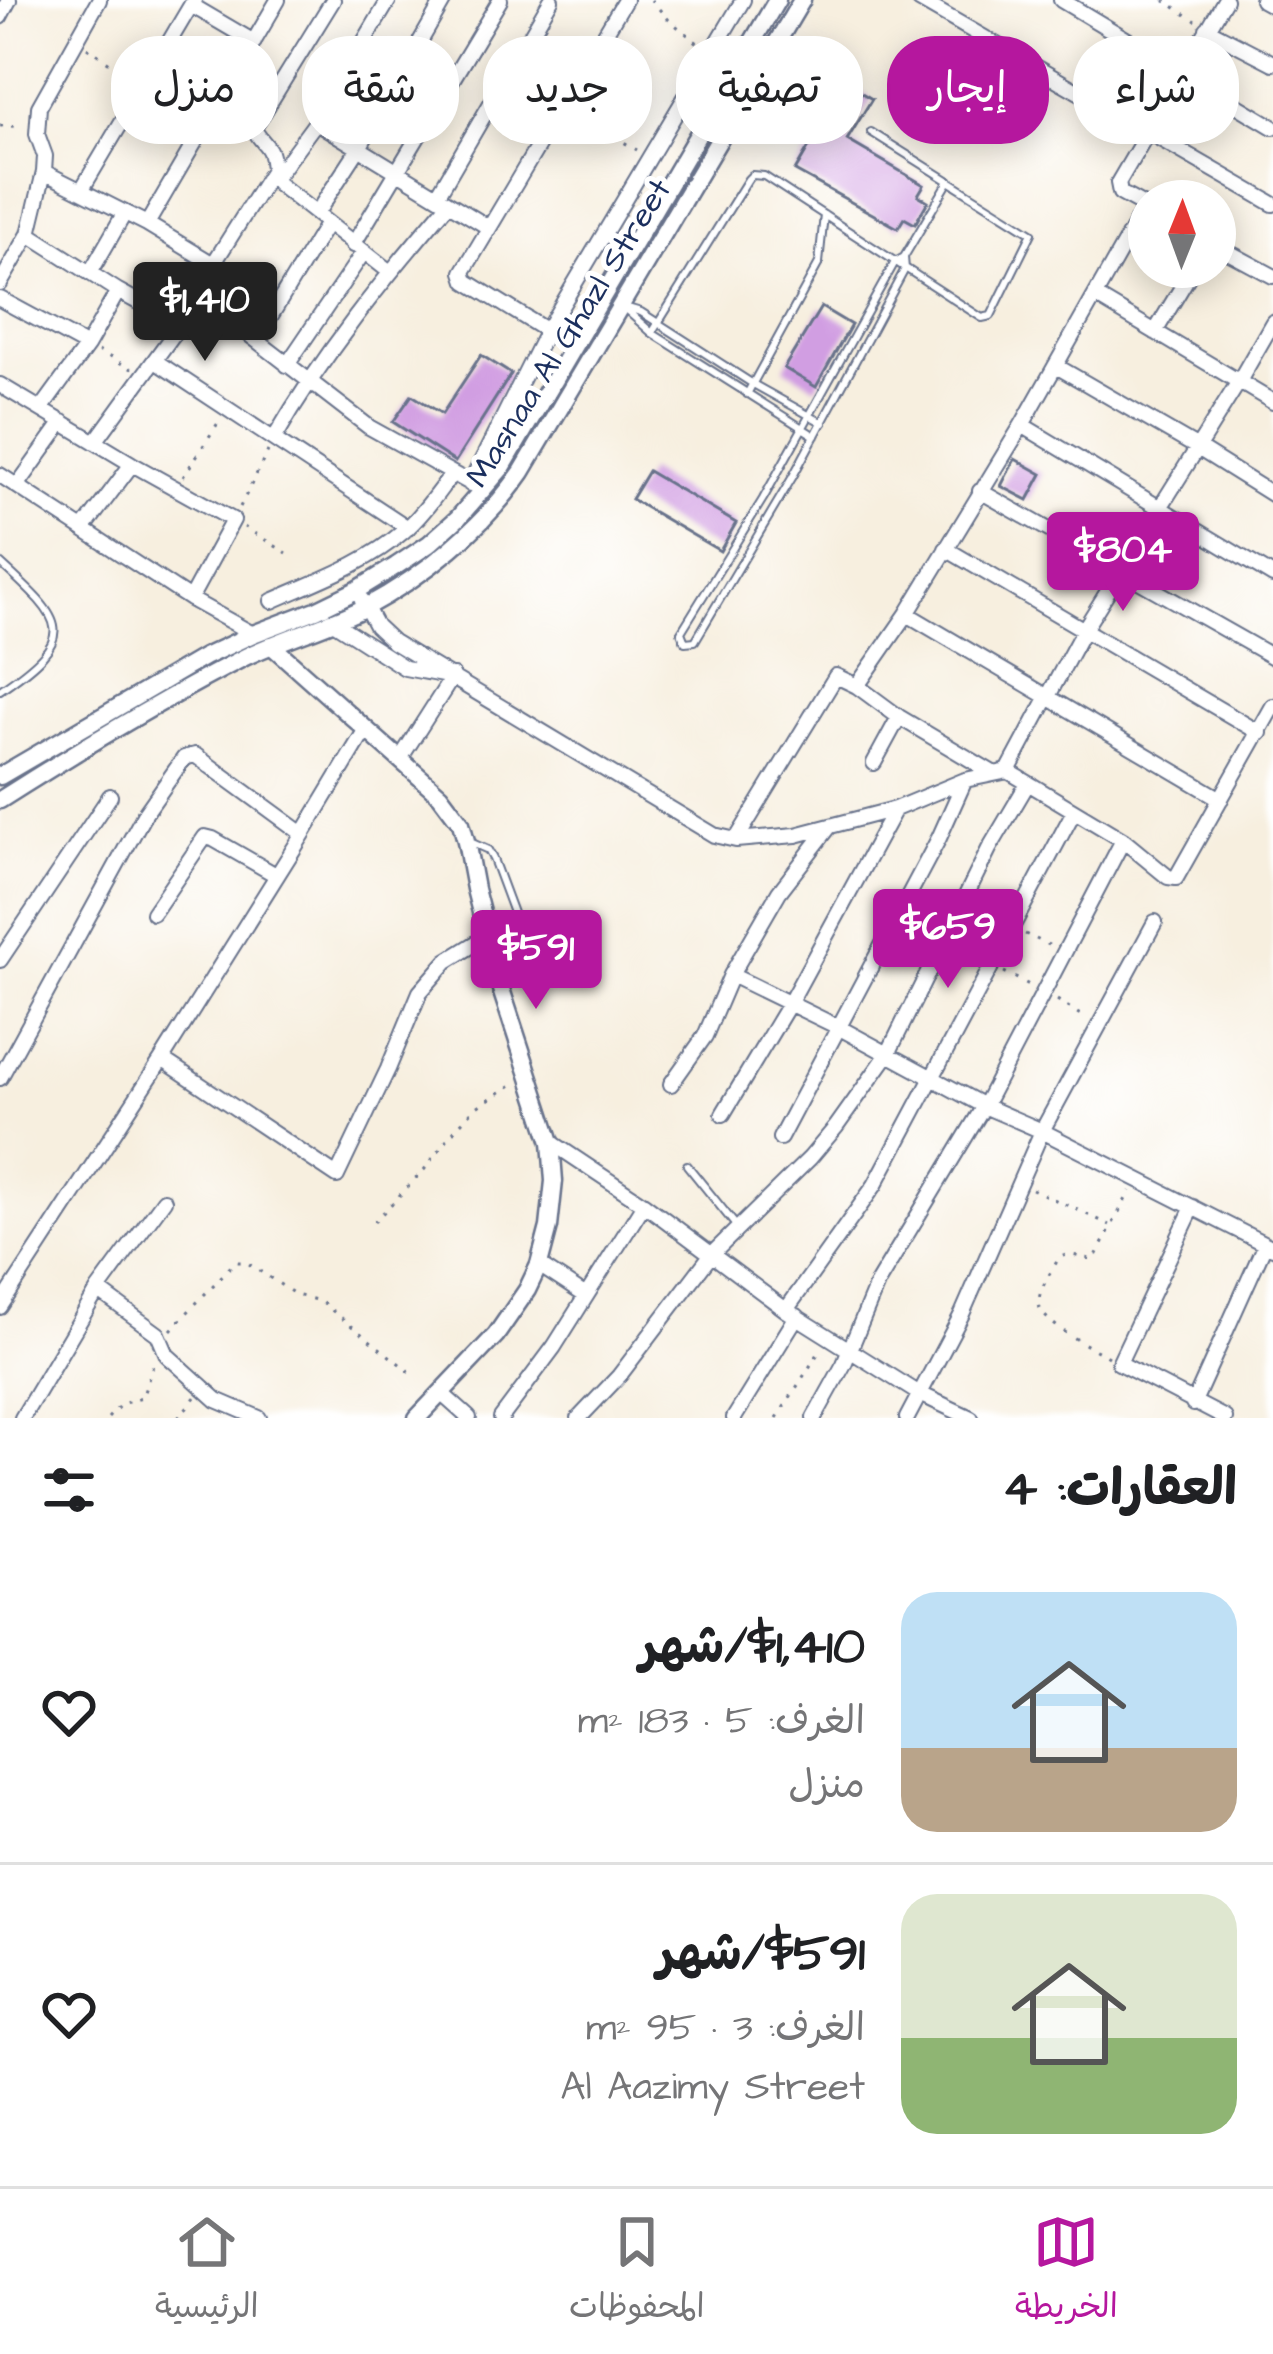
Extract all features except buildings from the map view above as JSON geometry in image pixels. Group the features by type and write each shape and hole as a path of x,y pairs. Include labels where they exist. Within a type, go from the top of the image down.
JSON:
{"street":[{"path":"0,17 8,0"},
{"path":"0,284 29,234 44,172 45,156 37,134 39,107 99,0"},
{"path":"257,36 278,0"},
{"path":"278,90 334,0"},
{"path":"367,36 389,0"},
{"path":"256,340 358,148 444,0"},
{"path":"287,365 500,0"},
{"path":"274,439 309,382 442,200 551,0"},
{"path":"603,36 625,0"},
{"path":"721,36 743,0"},
{"name":"Masnaa Al Ghazl Street","path":"755,36 777,0"},
{"name":"Masnaa Al Ghazl Street","path":"781,36 802,0"},
{"path":"919,0 1073,88"},
{"path":"1061,0 1122,36"},
{"path":"1203,36 1225,0"},
{"path":"1262,0 1273,5"},
{"path":"172,36 192,2 245,36"},
{"path":"1207,29 1273,63"},
{"path":"1239,106 1273,127"},
{"path":"196,293 369,427 477,487 547,330 676,111"},
{"path":"82,190 111,139"},
{"path":"95,442 180,325 213,264 302,139"},
{"path":"147,224 194,144"},
{"path":"264,144 270,151 273,175 389,272"},
{"path":"352,144 488,227"},
{"path":"537,144 463,277 573,347"},
{"name":"Masnaa Al Ghazl Street","path":"0,800 140,715 271,645 332,622 429,544 477,487 503,466 691,144"},
{"name":"Masnaa Al Ghazl Street","path":"0,776 204,657 316,610 403,584 462,539 507,494 717,144"},
{"path":"1128,197 1117,188 1142,144"},
{"path":"1172,144 1273,204"},
{"path":"44,172 213,264"},
{"path":"90,273 124,214"},
{"path":"29,234 180,325"},
{"path":"856,686 907,614 1128,240"},
{"path":"1236,256 1273,276"},
{"path":"1155,332 1181,288"},
{"path":"42,408 87,346 118,291"},
{"path":"603,295 622,306"},
{"path":"1095,296 1273,402"},
{"path":"0,299 87,346"},
{"path":"361,598 376,626 392,642 714,835 736,840 781,837 895,809 964,780 1001,772 1273,322"},
{"path":"155,361 408,528"},
{"path":"1056,366 1273,495"},
{"path":"0,385 233,520 190,598"},
{"path":"17,486 63,422"},
{"path":"1022,425 1273,576"},
{"path":"84,528 132,464"},
{"path":"272,601 348,568 387,545 408,528 452,474"},
{"path":"0,475 253,634"},
{"path":"980,491 1273,657"},
{"path":"946,548 1260,733"},
{"path":"316,610 405,668 454,676"},
{"path":"907,614 1222,799"},
{"path":"271,645 452,808 461,823 486,937 551,1142 554,1181 549,1227 538,1265 513,1313 417,1418"},
{"path":"400,760 454,676"},
{"path":"736,840 833,678 841,677 899,717 1028,783 1176,878 1273,706"},
{"path":"874,763 899,717"},
{"path":"0,1307 162,1059 365,729"},
{"path":"0,1078 144,815 184,758 195,755 303,834"},
{"path":"780,1138 939,838 964,780"},
{"path":"579,1418 619,1376 711,1255 810,1158 888,1054 989,849 1028,783"},
{"path":"0,960 110,796"},
{"path":"723,1114 895,809"},
{"path":"734,1418 792,1313 875,1185 1074,811"},
{"path":"671,1084 705,1036 731,975 779,892 830,826"},
{"path":"153,913 205,837 276,875"},
{"path":"814,1418 888,1264 984,1106 1123,840"},
{"path":"907,1418 962,1314 1042,1131 1155,922"},
{"path":"162,1059 337,1176 420,992 447,961 486,937"},
{"path":"731,975 1269,1246 1193,1404"},
{"path":"551,1142 828,1338 918,1393 971,1418"},
{"path":"22,1418 98,1290 164,1200"},
{"path":"501,1418 554,1347 644,1204"},
{"path":"1193,1207 1119,1363 1225,1418"},
{"path":"538,1265 586,1296"},
{"path":"98,1290 155,1331 167,1355 217,1400 259,1418"},
{"path":"441,1393 469,1418"}],"lane":[{"path":"652,332 752,175 764,176 982,318 991,316 1032,237 1030,230 871,132"},
{"path":"904,257 905,268 823,423 695,641 685,642 681,632 735,547 895,262 904,257 949,181"},
{"path":"747,394 819,263 824,215"},
{"path":"622,306 659,322 823,423"},
{"path":"622,306 635,321 815,436"},
{"path":"0,563 54,619 55,635 51,649 35,665 0,690"},
{"path":"466,841 488,850 519,929"},
{"path":"687,1165 737,1227"}],"path":[{"path":"651,0 689,36"},
{"path":"1164,0 1207,29"},
{"path":"1106,36 1110,29"},
{"path":"76,39 111,63"},
{"path":"0,126 37,134"},
{"path":"629,144 649,156"},
{"path":"87,346 145,375"},
{"path":"177,488 228,409"},
{"path":"274,439 233,520 286,554"},
{"path":"964,905 1064,952"},
{"path":"992,966 1097,1025"},
{"path":"374,1222 475,1108 529,1073"},
{"path":"1019,1179 1036,1193 1112,1226"},
{"path":"1119,1363 1046,1319 1039,1305 1058,1258 1071,1253 1095,1258 1136,1179"},
{"path":"108,1418 121,1405 142,1398 161,1340 240,1261 296,1295 320,1301 410,1372"},
{"path":"777,1418 828,1338"},
{"path":"178,1418 203,1388"}]}
